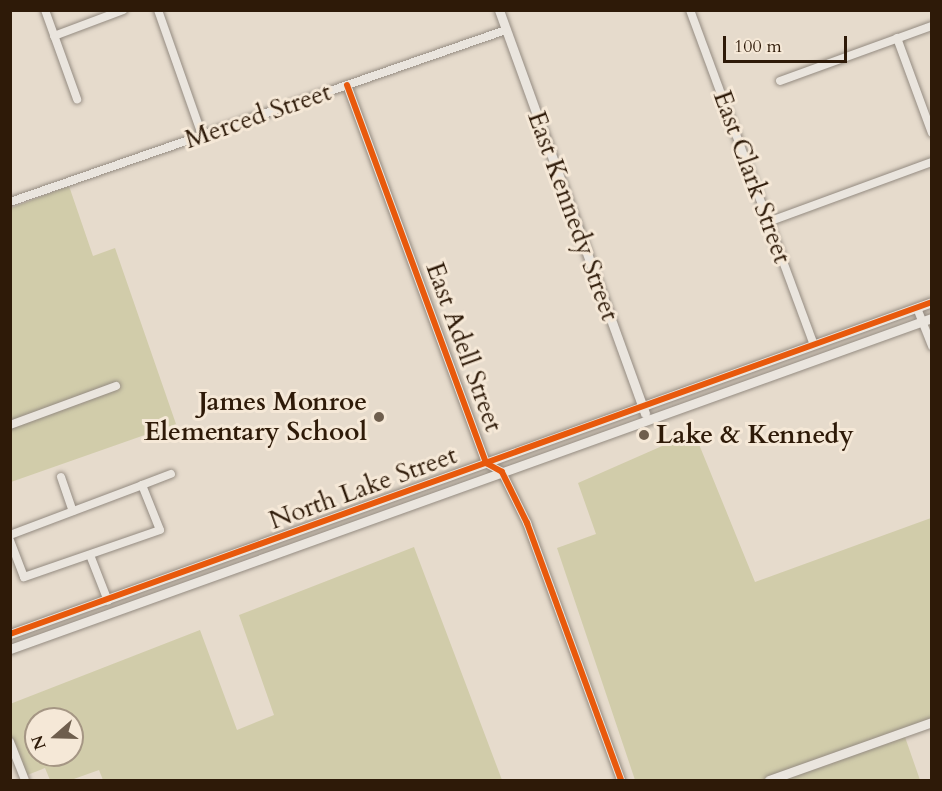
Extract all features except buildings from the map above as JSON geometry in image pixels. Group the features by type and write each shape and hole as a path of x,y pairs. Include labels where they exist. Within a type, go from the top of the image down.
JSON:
{"street":[{"path":"45,10 77,99"},
{"path":"54,36 123,10"},
{"path":"158,10 202,135"},
{"name":"East Kennedy Street","path":"499,10 648,421"},
{"name":"East Clark Street","path":"690,10 813,343"},
{"path":"780,81 932,26"},
{"name":"Merced Street","path":"10,202 506,30"},
{"path":"897,38 932,133"},
{"name":"East Adell Street","path":"347,85 486,464 502,472"},
{"path":"768,222 932,162"},
{"name":"North Lake Street","path":"10,634 108,601 643,408 813,343 932,302"},
{"path":"917,308 927,319 932,346"},
{"name":"North Lake Street","path":"10,649 113,614 927,319"},
{"path":"10,425 116,386"},
{"path":"502,472 527,523 621,780"},
{"path":"10,535 171,474"},
{"path":"61,477 73,511"},
{"path":"10,540 24,577 160,530 142,485"},
{"path":"356,511 375,519"},
{"path":"90,555 113,614"},
{"path":"769,780 932,722"},
{"path":"10,742 24,780"}],"shaded area":[{"path":"69,186 93,256 115,248 176,424 11,482 11,208"},
{"path":"694,432 755,582 931,518 931,727 905,737 920,780 635,780 557,548 596,534 578,483"},
{"path":"414,547 502,780 103,780 99,770 71,780 50,780 45,768 25,776 11,741 10,704 200,630 237,730 274,715 239,615"}],"cycle path":[{"path":"347,85 486,463 502,472 527,523 621,780"},
{"path":"10,634 932,302"}],"place":[{"name":"James Monroe Elementary School","path":"379,417"},
{"name":"Lake & Kennedy","path":"644,435"}]}
